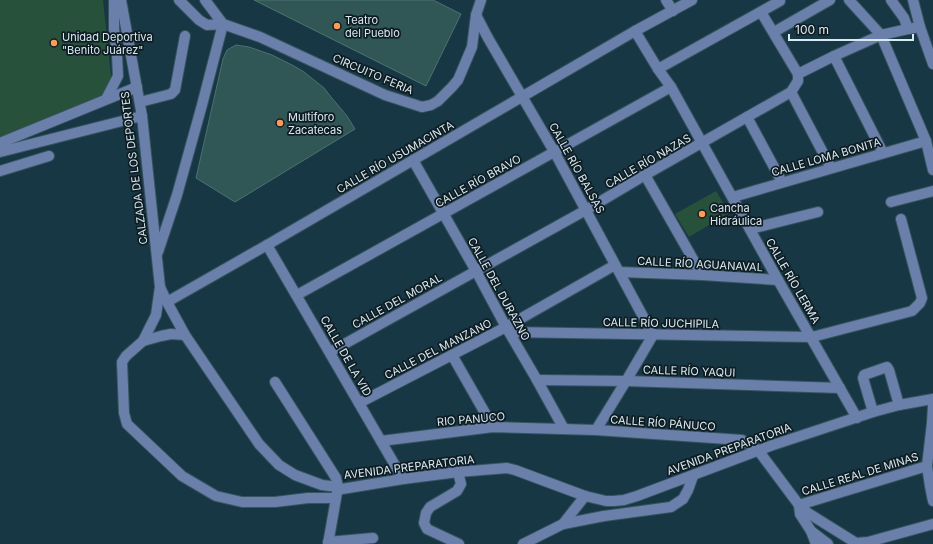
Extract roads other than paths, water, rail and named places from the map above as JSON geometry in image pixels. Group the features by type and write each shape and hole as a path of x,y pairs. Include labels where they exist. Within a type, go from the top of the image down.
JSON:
{"street":[{"path":"106,99 118,76 114,28 114,0"},
{"name":"CALZADA DE LOS DEPORTES","path":"121,0 142,116 160,287"},
{"name":"CIRCUITO FERIA","path":"179,0 199,20 207,25 223,24 260,37 385,94 422,107 431,105 438,101 458,80 472,47 476,15 481,0"},
{"path":"157,256 177,195 223,24 205,0"},
{"path":"666,0 673,11"},
{"name":"CALLE RÍO USUMACINTA","path":"167,302 635,31 692,0"},
{"path":"658,69 780,0"},
{"path":"774,32 830,0"},
{"path":"849,0 881,35 926,141 933,170"},
{"path":"891,0 904,18 908,28"},
{"path":"913,0 920,27 933,64"},
{"path":"761,12 798,74 798,81 790,92 831,168"},
{"name":"CALLE RÍO BALSAS","path":"476,15 555,153 653,335"},
{"path":"798,74 881,35 908,28 920,27"},
{"name":"CALLE RÍO LERMA","path":"635,31 670,87 857,418"},
{"path":"140,102 171,94 175,90 185,36"},
{"path":"834,56 883,153"},
{"path":"0,143 137,87"},
{"name":"CALLE RÍO BRAVO","path":"297,295 555,153 670,87"},
{"name":"CALLE RÍO NAZAS","path":"476,271 702,144 790,92"},
{"path":"0,152 142,116"},
{"path":"747,117 782,182"},
{"name":"CALLE LOMA BONITA","path":"733,197 926,141"},
{"path":"0,171 49,156"},
{"name":"CALLE DEL DURAZNO","path":"413,160 564,429"},
{"path":"645,175 702,275"},
{"path":"891,202 933,191"},
{"path":"750,229 818,212"},
{"name":"CALLE RÍO JUCHIPILA","path":"508,330 653,335 812,337 912,311 920,303 922,298 901,219"},
{"name":"CALLE DE LA VID","path":"267,244 403,479"},
{"path":"508,330 617,268"},
{"name":"CALLE RÍO AGUANAVAL","path":"617,268 778,280"},
{"name":"CALLE DEL MORAL","path":"330,352 476,271"},
{"path":"160,287 156,315 143,341 126,356 122,362 124,413 127,424 182,476 216,496 242,502 275,502 308,498 336,498"},
{"name":"AVENIDA PREPARATORIA","path":"160,287 185,334 259,444 279,465 295,475 322,485 342,489 403,479 507,468 585,496 606,501 624,500 692,476 773,444 873,412 899,405 933,399"},
{"name":"CALLE DEL MANZANO","path":"359,403 452,356 508,330"},
{"path":"143,341 171,334 185,334"},
{"path":"596,430 653,335"},
{"path":"452,356 493,427"},
{"path":"873,412 863,378 864,375 886,367 889,370 899,405"},
{"name":"CALLE RÍO YAQUI","path":"537,380 626,381 840,388"},
{"path":"275,382 336,478 338,487 328,543 373,538"},
{"path":"933,406 927,466 933,501"},
{"name":"RIO PANUCO","path":"381,441 493,427 564,429"},
{"name":"CALLE RÍO PÁNUCO","path":"564,429 742,440 758,450"},
{"path":"758,450 799,505 808,513 856,543 868,542 933,524"},
{"name":"CALLE REAL DE MINAS","path":"799,505 927,466"},
{"path":"458,472 461,484 456,490 430,507 426,513 424,523 427,529 458,544"},
{"path":"523,544 563,524 604,516 671,507 683,499 688,490 692,476"},
{"path":"563,524 585,496"},
{"path":"799,505 800,514 811,531 816,544"},
{"path":"811,531 828,544"}],"place":[{"name":"Teatro del Pueblo","path":"337,26"},
{"name":"Unidad Deportiva \"Benito Juárez\"","path":"54,43"},
{"name":"Multiforo Zacatecas","path":"280,123"},
{"name":"Cancha Hidráulica","path":"702,214"}]}
